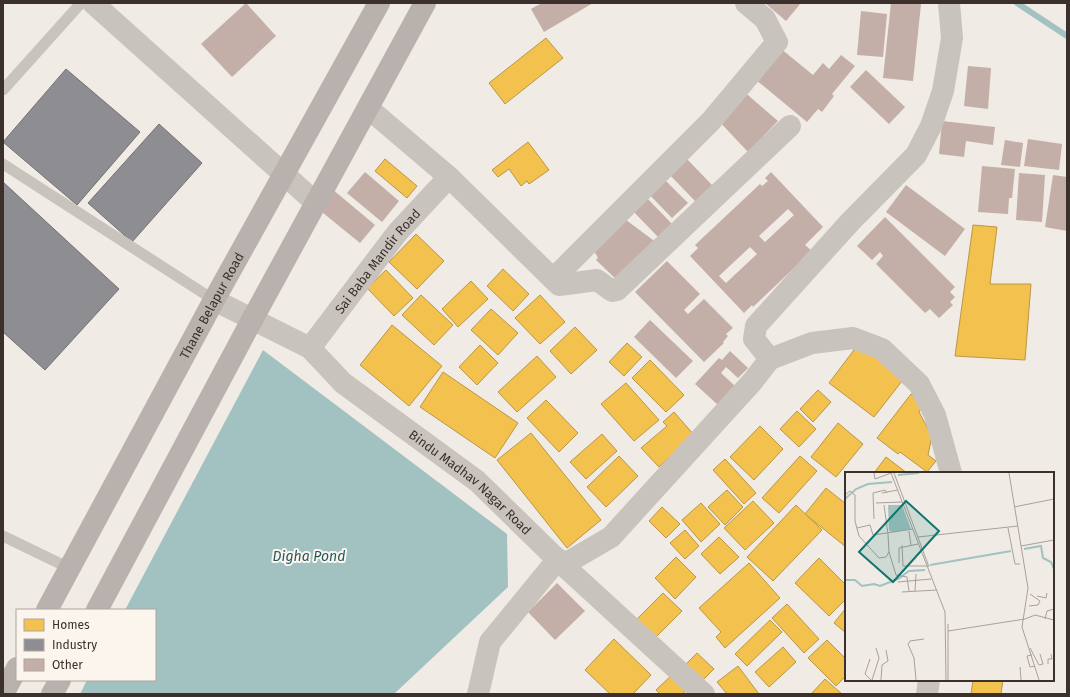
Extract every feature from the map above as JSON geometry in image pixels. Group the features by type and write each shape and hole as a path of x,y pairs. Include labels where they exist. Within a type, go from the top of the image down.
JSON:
{"main road":[{"name":"Thane Belapur Road","path":"48,609 214,300 379,3"},
{"path":"98,609 252,320 425,3"},
{"path":"3,694 16,670"},
{"path":"52,694 59,681"}],"street":[{"path":"93,3 316,203"},
{"path":"553,279 711,121 777,42 765,19 746,3"},
{"path":"770,359 754,339 756,326 851,221 916,155 931,126 943,91 952,38 949,3"},
{"path":"368,108 449,177 559,286 597,280 612,291 617,290 790,126"},
{"name":"Sai Baba Mandir Road","path":"310,348 397,233 449,177"},
{"name":"Bindu Madhav Nagar Road","path":"214,300 310,348 344,383 477,481 560,562 704,694"},
{"path":"478,694 490,642 560,562 611,537 752,382 770,359 812,343 853,338 882,349 919,384 936,415 951,472"},
{"path":"927,694 929,681"}],"lane":[{"path":"3,90 81,3"},
{"path":"3,164 214,300"},
{"path":"3,536 69,568"}],"water":[{"name":"Digha Pond","path":"263,350 507,534 508,587 394,694 80,694 86,681 156,681 156,609 126,609"}],"building: Homes":[{"path":"546,38 563,58 505,104 489,83"},
{"path":"528,142 549,170 529,184 527,181 521,186 509,169 498,177 492,170"},
{"path":"385,159 417,186 407,198 375,171"},
{"path":"973,225 997,227 990,284 1031,284 1025,360 955,356"},
{"path":"416,234 444,261 417,289 389,262"},
{"path":"503,269 529,294 513,311 487,286"},
{"path":"386,270 413,298 394,316 367,288"},
{"path":"471,281 488,299 458,327 442,309"},
{"path":"421,295 453,325 434,345 402,315"},
{"path":"540,295 565,322 540,344 515,318"},
{"path":"491,309 518,333 498,355 471,330"},
{"path":"392,325 442,366 409,406 360,365"},
{"path":"575,327 597,350 571,374 550,351"},
{"path":"860,342 906,376 874,417 829,383"},
{"path":"627,343 642,357 624,376 609,362"},
{"path":"480,345 498,363 477,385 459,367"},
{"path":"537,356 556,377 517,412 498,392"},
{"path":"650,360 684,395 666,412 632,378"},
{"path":"443,372 518,423 495,458 420,407"},
{"path":"626,383 659,420 634,441 601,404"},
{"path":"818,390 831,402 813,422 800,409"},
{"path":"911,394 925,404 919,412 932,436 928,455 936,461 927,472 900,452 898,454 877,438"},
{"path":"546,400 578,433 559,452 527,418"},
{"path":"797,411 816,429 799,447 780,429"},
{"path":"674,412 694,435 659,467 641,448 667,426 663,422"},
{"path":"838,423 863,444 836,477 811,457"},
{"path":"760,426 783,449 754,480 730,457"},
{"path":"531,433 601,520 567,548 497,460"},
{"path":"602,434 617,451 586,479 570,462"},
{"path":"619,456 638,476 606,507 587,487"},
{"path":"800,456 817,471 779,513 762,498"},
{"path":"886,457 906,472 875,472"},
{"path":"725,459 756,493 744,504 713,470"},
{"path":"826,488 845,503 845,546 805,514"},
{"path":"727,490 743,507 725,525 708,507"},
{"path":"753,501 774,523 745,550 724,528"},
{"path":"701,503 720,524 701,542 682,520"},
{"path":"796,505 822,530 773,581 747,557"},
{"path":"662,507 680,524 666,538 649,521"},
{"path":"685,530 699,546 685,559 670,543"},
{"path":"719,537 739,557 720,574 701,554"},
{"path":"676,557 696,577 675,599 655,578"},
{"path":"819,558 845,584 845,600 829,616 795,583"},
{"path":"749,563 780,598 725,648 716,637 721,632 699,608"},
{"path":"663,593 682,611 654,639 635,621"},
{"path":"787,604 819,639 804,653 772,618"},
{"path":"845,609 845,632 834,623"},
{"path":"770,620 782,632 747,666 735,654"},
{"path":"614,639 651,675 633,694 610,694 585,670"},
{"path":"827,640 845,658 845,677 836,686 808,658"},
{"path":"783,647 796,662 769,687 755,672"},
{"path":"697,653 714,669 702,681 685,665"},
{"path":"738,666 759,694 727,694 717,682"},
{"path":"674,673 689,688 682,694 660,694 656,690"},
{"path":"825,679 842,694 811,694"},
{"path":"973,681 1003,681 1001,694 971,694"}],"building: Industry":[{"path":"66,69 140,132 77,205 3,142"},
{"path":"159,124 202,163 132,242 88,203"},
{"path":"3,182 119,289 45,370 3,332"}],"building: Other":[{"path":"246,3 276,36 232,77 201,44"},
{"path":"542,3 593,3 544,32 531,9"},
{"path":"765,3 801,3 786,21"},
{"path":"891,3 921,4 913,81 883,78"},
{"path":"861,11 887,14 883,57 857,55"},
{"path":"780,48 813,75 823,63 829,69 841,55 855,66 832,94 834,96 822,112 818,109 807,122 755,79"},
{"path":"968,66 991,68 988,109 964,106"},
{"path":"866,70 905,107 889,124 850,87"},
{"path":"741,89 778,121 748,152 716,118"},
{"path":"942,121 995,127 993,145 966,141 964,157 939,154"},
{"path":"1028,139 1062,144 1059,170 1024,166"},
{"path":"1005,140 1023,143 1020,167 1001,165"},
{"path":"684,156 713,186 696,202 667,172"},
{"path":"982,166 1015,169 1012,198 1009,198 1008,214 978,212"},
{"path":"365,172 399,201 382,222 347,193"},
{"path":"771,172 823,227 805,245 812,251 753,307 752,305 744,313 690,256 698,248 695,245 760,184 762,186 768,181 765,178","holes":["788,209 794,215 765,242 759,236","750,247 757,254 726,283 719,276"]},
{"path":"1019,173 1045,175 1042,222 1016,220"},
{"path":"659,174 688,203 672,218 644,189"},
{"path":"1053,175 1067,177 1067,231 1045,227"},
{"path":"906,185 965,229 945,256 886,212"},
{"path":"332,189 375,225 360,243 317,208"},
{"path":"643,194 673,225 659,238 629,207"},
{"path":"622,217 657,243 619,282 596,260 598,258 591,245"},
{"path":"885,217 955,287 950,292 955,297 950,302 953,305 939,318 930,309 925,313 876,264 883,256 880,252 872,260 857,246"},
{"path":"667,261 700,294 684,310 688,314 704,299 733,328 726,334 728,336 723,342 724,343 704,362 635,292"},
{"path":"650,320 693,361 676,378 634,337"},
{"path":"730,351 748,368 738,378 726,367 721,373 735,386 718,405 695,384 719,358 722,360"},
{"path":"557,583 585,611 555,640 528,612"}],"waterway":[{"path":"1017,3 1067,36"}]}
